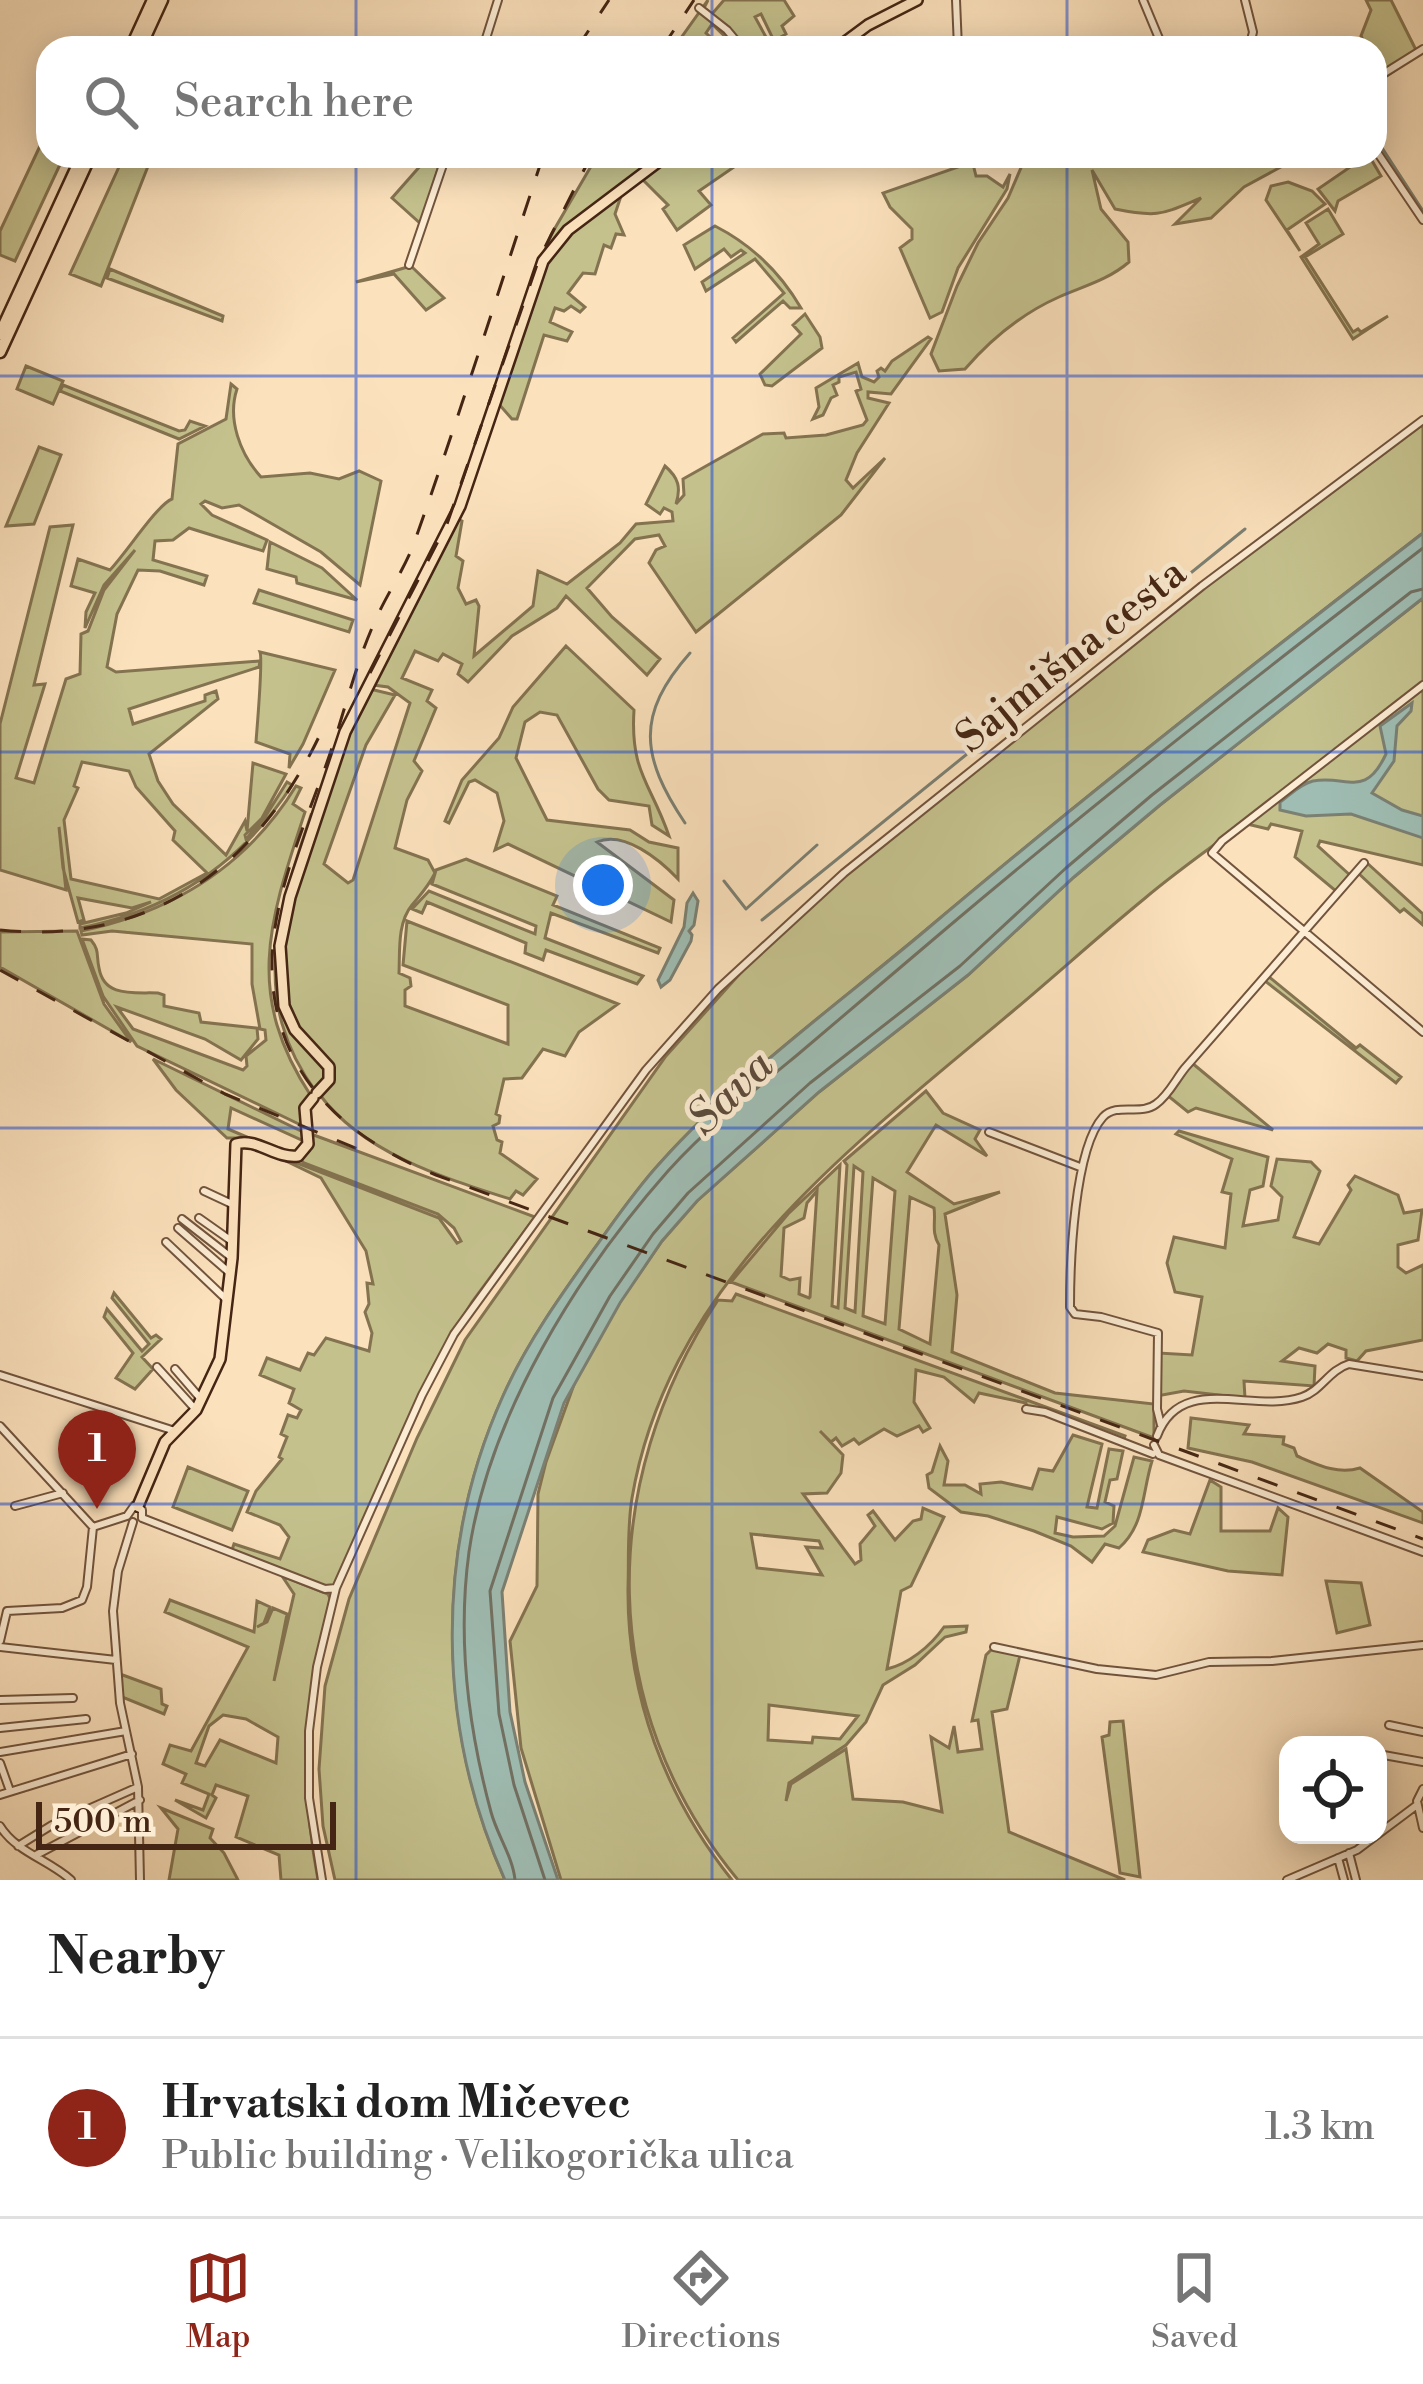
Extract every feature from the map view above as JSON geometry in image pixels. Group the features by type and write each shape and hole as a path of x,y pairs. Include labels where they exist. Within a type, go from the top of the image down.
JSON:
{"highway":[{"path":"142,36 158,0"},
{"path":"0,334 80,168"},
{"path":"0,352 81,168"}],"main road":[{"path":"853,36 917,0"},
{"path":"140,1512 160,1450 199,1405 220,1359 236,1206 235,1146 246,1142 294,1158 306,1149 309,1136 305,1108 329,1080 329,1067 292,1025 282,995 281,938 295,879 345,732 455,520 540,268 556,242 650,168"}],"street":[{"path":"487,36 498,0"},
{"path":"956,0 958,36"},
{"path":"1143,0 1158,36"},
{"path":"1245,0 1252,36"},
{"path":"699,8 733,36"},
{"path":"1387,72 1423,49"},
{"path":"1387,166 1423,220"},
{"path":"410,266 442,168"},
{"name":"Sajmišna cesta","path":"322,1880 309,1798 309,1731 316,1667 336,1588 432,1374 475,1302 654,1059 763,945 844,873 1202,586 1423,420"},
{"path":"1423,685 1214,848 1215,859 1423,1031"},
{"path":"1162,1425 1156,1408 1158,1333 1075,1314 1070,1307 1080,1167 1104,1116 1159,1102 1364,863"},
{"path":"989,1132 1080,1167"},
{"path":"204,1192 236,1206"},
{"path":"199,1218 233,1242"},
{"path":"182,1219 232,1258"},
{"path":"178,1228 231,1274"},
{"path":"166,1242 228,1301"},
{"path":"1157,1436 1176,1407 1196,1399 1265,1402 1306,1396 1349,1364 1423,1376"},
{"path":"157,1367 199,1405"},
{"path":"175,1369 199,1405"},
{"path":"0,1375 176,1431"},
{"path":"1026,1409 1155,1449 1423,1552"},
{"path":"0,1426 93,1527 88,1586 82,1600 62,1608 3,1611 0,1644 116,1660"},
{"path":"16,1506 63,1493"},
{"path":"140,1880 139,1787 116,1660 114,1591 129,1508 325,1589 336,1588"},
{"path":"93,1527 130,1519 140,1512"},
{"path":"994,1647 1097,1669 1156,1675 1209,1662 1271,1661 1423,1645"},
{"path":"0,1700 73,1698"},
{"path":"0,1728 86,1719"},
{"path":"1388,1725 1423,1732"},
{"path":"0,1752 126,1731"},
{"path":"0,1799 10,1791 132,1754"},
{"path":"1387,1756 1423,1762"},
{"path":"0,1763 10,1791"},
{"path":"18,1846 52,1825 139,1787"},
{"path":"1423,1789 1423,1828"},
{"path":"36,1855 140,1800"},
{"path":"1290,1879 1367,1845 1420,1810"},
{"path":"0,1826 18,1846 71,1880"},
{"path":"1349,1853 1356,1880"},
{"path":"1338,1858 1344,1880"}],"shaded area":[{"path":"708,0 704,8 712,14 724,0 784,0 794,16 782,26 783,36 772,36 761,14 755,17 765,36 724,36 712,24 706,33 709,36 682,36"},
{"path":"1366,0 1391,0 1416,50 1387,68 1387,36 1361,36 1371,10"},
{"path":"36,154 36,168 58,168 15,261 0,255 0,231"},
{"path":"119,168 147,168 101,286 70,274"},
{"path":"418,168 438,168 421,224 392,198"},
{"path":"590,168 647,168 565,231 537,270 551,235"},
{"path":"652,168 733,168 699,191 711,205 677,230 663,209 668,205 640,177"},
{"path":"955,168 974,168 976,176 987,176 1003,187 1010,174 1007,189 958,268 942,312 930,318 900,248 912,239 912,229 883,193"},
{"path":"1021,168 1279,168 1244,187 1211,218 1175,224 1201,198 1160,213 1115,209 1092,170 1101,209 1128,242 1129,262 1020,319 965,369 939,371 931,354 957,286"},
{"path":"1349,168 1376,168 1381,176 1338,201 1335,211 1318,189"},
{"path":"1288,182 1312,191 1325,204 1287,230 1300,251 1266,200 1271,186"},
{"path":"623,190 615,214 624,235 616,234 611,248 604,245 595,274 583,273 568,293 585,307 580,312 571,306 564,311 555,308 550,322 572,332 567,341 544,335 517,419 512,419 497,402 537,278 556,246"},
{"path":"1328,209 1343,234 1305,257 1353,332 1388,316 1353,339 1301,257 1319,244 1306,223"},
{"path":"715,226 764,261 801,308 790,308 783,301 736,342 733,338 784,293 755,259 706,291 702,282 745,253 741,250 731,257 724,249 695,269 684,245"},
{"path":"411,266 444,298 426,310 394,274 356,282"},
{"path":"110,269 223,316 222,321 107,278"},
{"path":"805,314 822,348 772,386 765,385 760,374 801,334 793,325"},
{"path":"931,339 891,394 868,392 868,398 889,403 846,480 853,488 885,458 841,515 696,632 649,563 656,550 665,546 659,535 635,539 587,588 660,659 647,675 566,596 557,608 512,636 468,682 458,674 462,664 443,654 438,661 415,651 402,678 432,690 427,701 436,708 414,761 422,771 407,800 395,848 428,860 435,873 407,912 402,929 399,973 410,978 411,986 405,990 405,1006 508,1044 508,1005 403,965 407,921 618,1004 579,1032 565,1056 543,1049 522,1078 504,1079 496,1114 499,1123 493,1126 502,1142 500,1153 537,1179 523,1195 516,1191 510,1199 432,1172 359,1133 320,1095 333,1066 291,1018 283,974 286,934 321,802 370,689 395,695 366,745 324,864 348,883 353,880 410,703 388,687 373,685 458,519 462,521 456,556 463,561 458,588 466,604 476,600 479,606 474,656 533,606 538,571 567,584 620,543 636,524 673,521 672,512 664,508 660,514 646,504 665,466 678,484 676,504 684,495 683,479 763,434 784,433 786,438 826,435 863,425 867,420 856,391 861,389 856,372 839,377 833,385 837,395 823,415 813,419 819,407 816,388 858,363 862,377 874,382 877,371 885,371"},
{"path":"26,366 63,381 53,404 17,389"},
{"path":"231,384 237,389 237,436 261,477 310,473 339,479 359,471 381,481 360,585 321,552 239,505 201,504 212,515 267,540 263,551 189,528 173,540 155,541 153,560 207,576 204,585 160,571 138,570 117,614 107,667 116,672 260,661 259,667 129,709 133,724 205,701 205,695 216,691 218,699 149,754 158,781 173,804 226,855 245,821 247,831 253,763 286,774 246,839 265,817 287,782 292,785 251,838 201,879 144,909 80,928 80,924 126,913 151,902 132,908 78,898 84,920 78,922 64,871 66,890 0,870 0,724 50,527 73,525 34,685 45,684 16,778 34,783 66,679 80,674 81,634 88,631 104,590 135,550 104,585 85,628 95,593 71,586 78,559 110,570 172,499 178,444 226,419","holes":["82,762 129,771 136,787 175,831 173,840 207,873 159,899 71,879 64,820 78,788 74,786"]},
{"path":"63,385 179,431 190,421 205,426 179,439 60,391"},
{"path":"1423,424 1423,533 1237,677 792,1039 691,1130 626,1205 557,1302 512,1377 480,1454 465,1515 455,1576 456,1700 466,1761 505,1880 335,1880 323,1826 319,1769 325,1686 349,1599 417,1438 465,1340 666,1056 762,949 844,876 1203,589"},
{"path":"39,447 61,455 34,524 6,526"},
{"path":"270,542 322,568 357,600 267,569"},
{"path":"259,590 353,620 349,632 254,603"},
{"path":"1423,598 1423,683 1159,887 892,1113 777,1223 727,1283 685,1349 653,1420 632,1498 628,1588 634,1667 654,1743 687,1814 732,1880 561,1880 521,1748 510,1641 537,1586 538,1494 546,1462 576,1379 619,1303 697,1201 819,1092 968,975 1160,805"},
{"path":"566,646 634,710 639,764 669,836 652,825 649,806 609,800 598,789 557,715 540,712 525,722 516,758 547,820 630,830 649,842 678,848 678,879 630,843 597,842 674,900 671,922 508,844 495,850 504,821 497,793 475,780 469,782 449,823 445,821 462,780 499,738 513,707"},
{"path":"260,652 335,670 289,768 290,754 256,742"},
{"path":"1423,689 1423,865 1320,841 1318,846 1351,876 1337,892 1295,857 1302,831 1247,824"},
{"path":"296,786 301,788 293,804 305,812 282,887 269,956 276,1023 311,1096 302,1106 305,1127 137,1046 103,996 82,939 94,944 102,978 114,989 164,995 164,1006 199,1013 201,1022 257,1028 258,1039 241,1060 205,1039 117,1007 133,1029 243,1070 246,1056 266,1040 252,984 252,944 112,931 82,935 81,931 146,912 204,881 255,840"},
{"path":"311,815 282,922 281,1004 328,1075 316,1092 295,1057 276,989 280,921"},
{"path":"466,859 557,896 553,905 660,948 658,953 551,913 545,938 643,976 637,984 546,950 543,960 525,953 526,943 427,902 422,913 412,909 429,891 535,934 536,926 432,884 436,870"},
{"path":"1366,862 1423,914 1423,925 1404,909 1400,912 1357,872"},
{"path":"77,931 104,1004 131,1042 0,967 0,932"},
{"path":"1268,976 1356,1048 1360,1045 1401,1077 1396,1083 1265,981"},
{"path":"153,1059 305,1133 306,1142 231,1108 228,1129 249,1138 227,1138 176,1090"},
{"path":"1192,1063 1273,1130 1196,1108 1188,1112 1167,1095"},
{"path":"926,1091 943,1113 980,1130 975,1139 987,1156 936,1125 907,1172 954,1204 1000,1192 945,1214 957,1295 952,1352 1055,1393 1154,1404 1154,1438 731,1282 788,1214 840,1165 832,1306 838,1308 844,1161","holes":["854,1166 863,1172 855,1312 845,1308","873,1178 895,1191 885,1324 863,1316","817,1191 809,1298 799,1294 800,1278 781,1276 784,1228 804,1218 807,1203","910,1197 934,1208 939,1245 930,1344 899,1329"]},
{"path":"1179,1131 1268,1157 1263,1186 1250,1190 1243,1226 1278,1220 1282,1197 1271,1186 1277,1159 1311,1162 1320,1171 1294,1237 1319,1244 1355,1176 1398,1195 1404,1213 1422,1210 1418,1240 1398,1245 1398,1267 1406,1273 1423,1265 1423,1340 1366,1351 1357,1361 1346,1358 1346,1350 1328,1344 1317,1353 1299,1348 1282,1361 1315,1366 1314,1386 1244,1381 1245,1398 1184,1391 1157,1396 1159,1353 1192,1355 1202,1297 1175,1292 1167,1263 1174,1237 1225,1248 1231,1194 1222,1192 1232,1159 1176,1134"},
{"path":"311,1134 535,1217 472,1302 434,1365 338,1583 328,1588 232,1550 234,1544 280,1559 289,1537 280,1525 247,1512 256,1491 282,1459 287,1437 281,1434 288,1415 297,1418 301,1410 289,1403 294,1389 260,1375 267,1358 300,1370 308,1353 314,1355 326,1338 369,1351 372,1333 365,1312 367,1283 373,1284 366,1251 321,1178 261,1149 439,1218 457,1243 461,1241 438,1214 304,1163 300,1159 309,1151"},
{"path":"114,1293 151,1338 161,1339 142,1357 153,1369 135,1389 116,1378 133,1353 104,1317 107,1309 142,1351 149,1344 112,1298"},
{"path":"736,1294 1125,1436 1123,1442 1027,1408 1026,1403 979,1393 974,1402 944,1377 916,1370 914,1402 930,1428 923,1432 919,1426 897,1436 884,1429 859,1444 854,1439 842,1446 820,1431 843,1455 841,1473 827,1493 803,1494 855,1564 861,1560 860,1544 875,1526 868,1515 873,1511 895,1540 921,1519 923,1508 944,1517 911,1586 901,1591 887,1669 918,1654 944,1627 967,1626 966,1632 945,1637 915,1665 883,1685 866,1722 846,1745 789,1783 786,1801 791,1784 846,1749 853,1799 903,1802 942,1812 931,1737 949,1748 954,1726 958,1752 982,1749 978,1720 972,1721 986,1655 993,1648 1020,1655 1007,1709 992,1712 1009,1832 1125,1880 738,1880 691,1813 658,1743 637,1669 629,1594 634,1519 650,1444 678,1370 718,1300 732,1301","holes":["751,1534 819,1541 822,1548 806,1547 822,1575 757,1568","769,1705 858,1716 840,1739 813,1737 812,1743 768,1740"]},
{"path":"1191,1418 1249,1425 1244,1434 1284,1437 1283,1444 1313,1463 1336,1470 1360,1468 1423,1512 1423,1523 1252,1462 1188,1448"},
{"path":"1073,1435 1102,1444 1087,1507 1097,1508 1109,1449 1123,1451 1117,1479 1110,1480 1105,1502 1114,1506 1113,1523 1102,1529 1057,1517 1055,1533 1104,1536 1115,1526 1134,1457 1152,1461 1134,1529 1119,1548 1105,1544 1092,1562 1071,1546 1034,1531 961,1512 929,1488 927,1475 940,1446 948,1461 944,1485 965,1485 981,1494 980,1484 1001,1482 1032,1489 1039,1469 1053,1471"},
{"path":"188,1467 248,1491 232,1530 173,1507"},
{"path":"1210,1480 1221,1487 1221,1531 1270,1531 1278,1508 1288,1517 1282,1575 1228,1571 1143,1552 1148,1540 1174,1530 1190,1534"},
{"path":"282,1576 328,1594 331,1600 307,1739 308,1807 318,1880 281,1880 279,1855 236,1837 248,1796 216,1785 212,1795 216,1798 206,1818 175,1800 203,1810 209,1794 182,1783 186,1774 163,1764 170,1745 191,1751 248,1647 165,1612 170,1600 254,1632 257,1601 270,1607 264,1623 257,1627 267,1622 273,1608 287,1614 274,1681 294,1594","holes":["223,1715 246,1719 278,1737 276,1763 220,1740 205,1766 196,1763 209,1726"]},
{"path":"1326,1581 1361,1583 1370,1625 1337,1633"},
{"path":"120,1674 161,1689 162,1704 167,1706 164,1714 122,1697"},
{"path":"1123,1721 1140,1877 1120,1873 1102,1737 1109,1735 1110,1722"},
{"path":"161,1808 213,1829 210,1838 238,1880 169,1880 178,1829"}],"water":[{"path":"1423,533 1423,598 1160,805 968,975 819,1092 697,1201 662,1241 620,1303 564,1403 502,1592 510,1712 525,1782 558,1880 505,1880 482,1822 466,1761 452,1638 455,1576 480,1454 512,1377 557,1302 651,1173 755,1071 1110,778"},
{"path":"1412,703 1397,726 1394,761 1372,793 1423,816 1423,838 1351,814 1306,816 1280,810 1280,802 1308,782 1355,782 1371,776 1386,754 1380,726"},
{"path":"693,893 698,901 689,931 691,941 670,980 661,987 658,980 684,927"}],"waterway":[{"path":"1387,76 1404,64"},
{"path":"1387,156 1423,211"},
{"path":"762,920 1245,529"},
{"path":"685,823 659,777 650,736 660,696 690,653"},
{"path":"724,881 746,909 817,845"}],"railway":[{"path":"585,36 609,0"},
{"path":"670,36 694,0"},
{"path":"539,168 413,546 363,651 280,901 274,932 274,995 281,1028 309,1083 352,1127 436,1175 1423,1539"},
{"path":"370,673 447,524 539,259 585,168"},
{"path":"0,930 56,931 108,924 155,908 197,885 235,855 269,818 324,726"},
{"path":"0,970 225,1094 370,1154"}],"place":[{"name":"Hrvatski dom Mičevec","path":"97,1509"}],"water label":[{"name":"Sava","path":"729,1091"}]}
